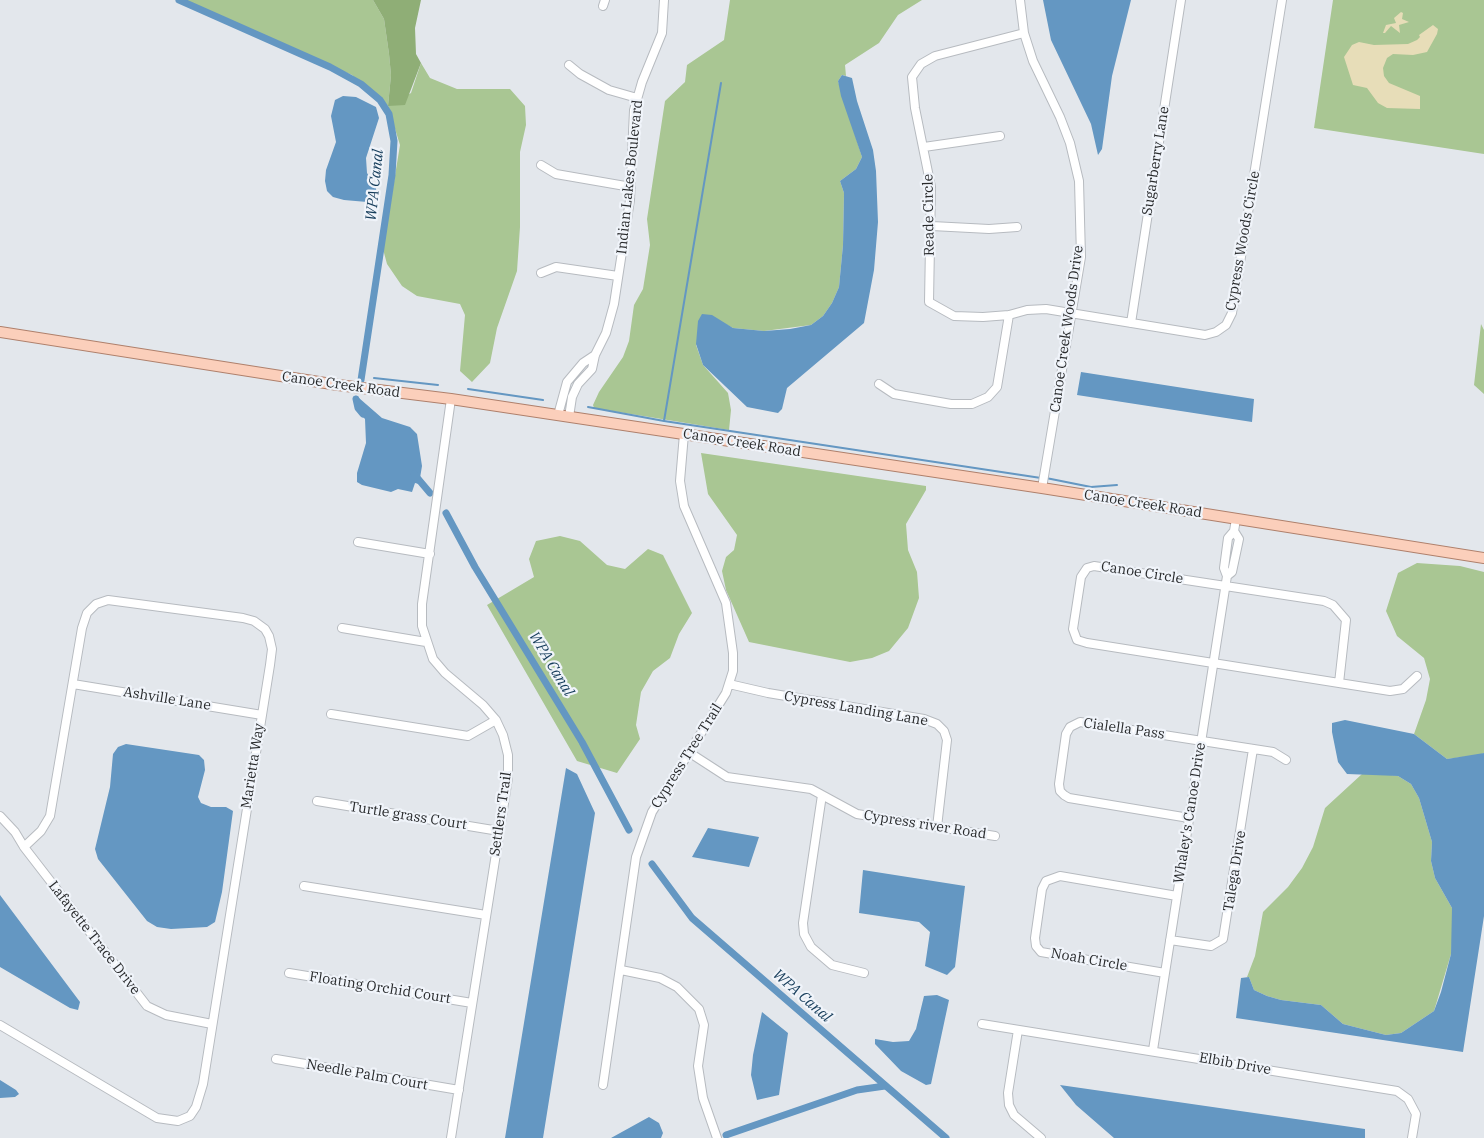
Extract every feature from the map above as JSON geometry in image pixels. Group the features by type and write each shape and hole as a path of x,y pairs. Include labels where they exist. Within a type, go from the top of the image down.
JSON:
{"main road":[{"name":"Canoe Creek Road","path":"0,332 338,386 451,399 1042,488 1484,558"}],"street":[{"name":"Indian Lakes Boulevard","path":"569,417 572,397 578,384 592,369 595,355 606,333 618,276 631,187 633,120 637,98 662,32 664,0"},
{"name":"Canoe Creek Woods Drive","path":"1020,0 1024,33 1033,61 1070,143 1079,181 1081,257 1042,488"},
{"name":"Sugarberry Lane","path":"1131,323 1181,0"},
{"name":"Cypress Woods Circle","path":"1072,312 1205,334 1216,332 1226,325 1232,313 1280,1"},
{"name":"Reade Circle","path":"1024,33 934,56 921,64 912,77 912,90 931,187 932,226 929,302 954,316 983,317 1008,315 1036,309 1072,312"},
{"path":"569,65 580,74 609,90 637,98"},
{"path":"924,147 1000,136"},
{"path":"541,164 556,174 631,187"},
{"path":"932,226 988,229 1017,227"},
{"path":"541,273 556,267 618,276"},
{"path":"879,384 894,394 951,404 972,404 988,396 997,387 1008,315"},
{"name":"Indian Lakes Boulevard","path":"558,415 567,382 583,363 595,355"},
{"name":"Settlers Trail","path":"451,399 422,604 422,626 433,659 445,673 483,705 496,720 503,735 508,755 508,778 451,1138"},
{"name":"Cypress Tree Trail","path":"603,1085 636,857 652,812 726,693 733,671 733,652 726,603 684,506 680,481 684,434"},
{"name":"Whaley's Canoe Drive","path":"1153,1050 1227,576 1232,572 1238,540 1234,532 1236,519"},
{"path":"358,542 430,554"},
{"name":"Canoe Circle","path":"1339,683 1346,620 1333,605 1324,601 1094,566 1087,568 1081,577 1073,629 1076,640 1214,663 1339,683 1390,691 1403,689 1417,676"},
{"name":"Marietta Way","path":"0,1025 157,1118 178,1121 190,1116 196,1107 203,1084 272,649 269,636 254,621 243,618 108,600 96,604 87,613 82,628 50,816 42,831 24,847"},
{"path":"342,628 426,642"},
{"name":"Ashville Lane","path":"73,684 262,715"},
{"name":"Cypress Landing Lane","path":"729,684 768,693 924,719 937,724 944,731 947,740 937,827"},
{"path":"331,714 468,736 496,720"},
{"name":"Cialella Pass","path":"1190,818 1069,798 1064,795 1060,791 1059,784 1066,734 1070,727 1080,722 1273,752 1286,760"},
{"name":"Talega Drive","path":"1170,940 1211,946 1223,938 1254,749"},
{"name":"Cypress river Road","path":"690,753 727,777 811,789 857,814 995,836"},
{"path":"822,794 803,922 804,934 811,947 832,965 864,973"},
{"name":"Turtle grass Court","path":"317,801 499,831"},
{"name":"Lafayette Trace Drive","path":"0,816 15,832 24,847 147,1006 166,1015 212,1024"},
{"name":"Noah Circle","path":"1166,973 1042,952 1036,946 1035,938 1046,881 1060,876 1177,896"},
{"path":"304,886 486,915"},
{"path":"621,970 660,978 676,987 699,1009 704,1025 698,1066 703,1098 717,1138"},
{"name":"Floating Orchid Court","path":"289,973 472,1003"},
{"name":"Elbib Drive","path":"982,1024 1153,1050 1397,1091 1408,1099 1416,1114 1412,1138"},
{"path":"1018,1030 1008,1093 1009,1105 1014,1115 1041,1138"},
{"name":"Needle Palm Court","path":"276,1059 458,1090"}],"green space":[{"path":"182,0 373,0 384,19 389,54 391,75 388,106 352,75"},
{"path":"373,0 421,0 415,28 416,54 421,63 405,105 388,106 391,75 389,54 384,19"},
{"path":"730,0 922,0 898,15 879,43 845,65 846,76 842,75 838,81 862,157 856,169 840,181 844,193 843,245 839,287 832,303 823,316 811,325 764,331 733,328 723,323 696,345 703,365 728,393 731,410 729,430 594,408 593,405 599,392 623,357 629,341 634,305 643,289 650,245 647,219 665,101 685,82 687,65 724,40"},
{"path":"1333,0 1484,0 1484,154 1314,128"},
{"path":"421,63 430,78 457,89 510,89 525,106 526,125 520,152 520,227 517,271 497,328 490,363 472,382 460,371 465,315 460,304 417,296 402,286 387,264 383,249 400,145 388,106 411,93"},
{"path":"1481,324 1484,330 1484,394 1474,385"},
{"path":"701,453 926,486 926,490 906,524 908,550 917,572 919,598 908,628 889,651 872,658 850,662 749,642 726,590 722,571 726,557 734,550 737,535 708,494"},
{"path":"560,536 580,541 607,565 625,569 648,549 663,555 692,613 679,634 670,658 653,671 641,692 636,725 640,739 617,773 577,761 487,605 534,577 529,559 536,541"},
{"path":"1417,563 1460,566 1484,572 1484,753 1479,755 1447,759 1414,734 1426,700 1430,679 1424,658 1397,636 1386,611 1398,573"},
{"path":"1377,773 1398,776 1411,784 1419,798 1432,842 1431,861 1435,878 1452,908 1453,931 1451,954 1434,1011 1401,1033 1386,1035 1343,1024 1321,1005 1281,1000 1267,996 1254,990 1249,977 1247,977 1255,956 1263,912 1288,887 1302,868 1313,847 1325,808 1362,774"}],"sand":[{"path":"1401,12 1403,13 1402,19 1409,22 1399,25 1400,33 1391,26 1383,33 1386,25 1396,23 1394,18"},
{"path":"1433,25 1438,29 1437,34 1427,52 1413,55 1393,54 1387,58 1383,68 1384,76 1389,83 1420,96 1420,109 1387,108 1378,103 1367,88 1353,85 1344,57 1352,45 1359,42 1374,45 1408,44 1417,40 1420,37 1419,35"}],"water":[{"path":"1043,0 1131,0 1112,76 1102,149 1098,155 1091,124 1051,40"},
{"path":"842,75 852,78 857,101 873,150 876,171 878,222 874,270 864,323 787,388 782,409 778,413 747,407 703,365 696,344 698,321 702,314 712,315 733,328 764,331 790,329 811,325 823,316 832,303 839,287 843,245 844,193 840,181 856,169 862,157 841,96 838,81"},
{"path":"343,96 356,97 376,107 379,118 366,158 367,173 375,185 378,197 367,202 333,197 327,191 325,181 326,170 336,142 331,116 335,100"},
{"path":"1081,372 1254,399 1252,422 1077,395"},
{"path":"359,398 382,418 410,427 417,434 422,466 419,484 415,483 412,492 398,489 391,492 357,482 357,473 366,443 365,419 357,411"},
{"path":"1345,720 1414,734 1447,759 1484,753 1484,916 1463,1052 1236,1018 1241,978 1249,977 1254,990 1267,996 1281,1000 1321,1005 1343,1024 1386,1035 1401,1033 1434,1011 1441,992 1451,954 1452,908 1435,878 1431,861 1432,842 1419,798 1411,784 1398,776 1347,774 1338,762 1332,732 1332,723"},
{"path":"126,744 199,755 204,760 205,770 198,797 201,803 211,807 226,807 233,811 222,892 215,922 207,927 171,929 157,927 147,921 98,859 95,849 110,787 113,754 118,747"},
{"path":"566,768 577,774 595,813 543,1138 505,1138"},
{"path":"708,828 759,837 749,867 692,857"},
{"path":"863,870 965,886 955,967 947,975 925,966 930,932 919,922 859,913"},
{"path":"0,895 80,1002 78,1010 70,1008 0,967"},
{"path":"937,995 949,1000 931,1084 926,1085 901,1071 875,1044 875,1039 893,1042 909,1041 916,1029 924,996"},
{"path":"762,1012 788,1033 779,1095 757,1100 751,1075"},
{"path":"0,1080 19,1094 15,1097 0,1098"},
{"path":"1060,1085 1365,1129 1365,1138 1114,1138 1076,1105"},
{"path":"649,1117 659,1123 663,1133 661,1138 611,1138"}],"waterway":[{"name":"WPA Canal","path":"179,0 330,67 361,84 380,100 389,114 394,141 392,175 361,380"},
{"path":"588,407 664,421 721,83"},
{"path":"374,378 438,385"},
{"path":"468,389 543,400"},
{"name":"WPA Canal","path":"356,399 358,408 363,414"},
{"path":"664,421 1041,478"},
{"name":"WPA Canal","path":"414,474 430,493"},
{"path":"1046,478 1091,487 1117,485"},
{"name":"WPA Canal","path":"446,513 475,567 582,742 629,830"},
{"name":"WPA Canal","path":"652,864 692,918 946,1138"},
{"path":"726,1135 857,1090 885,1086"}]}
